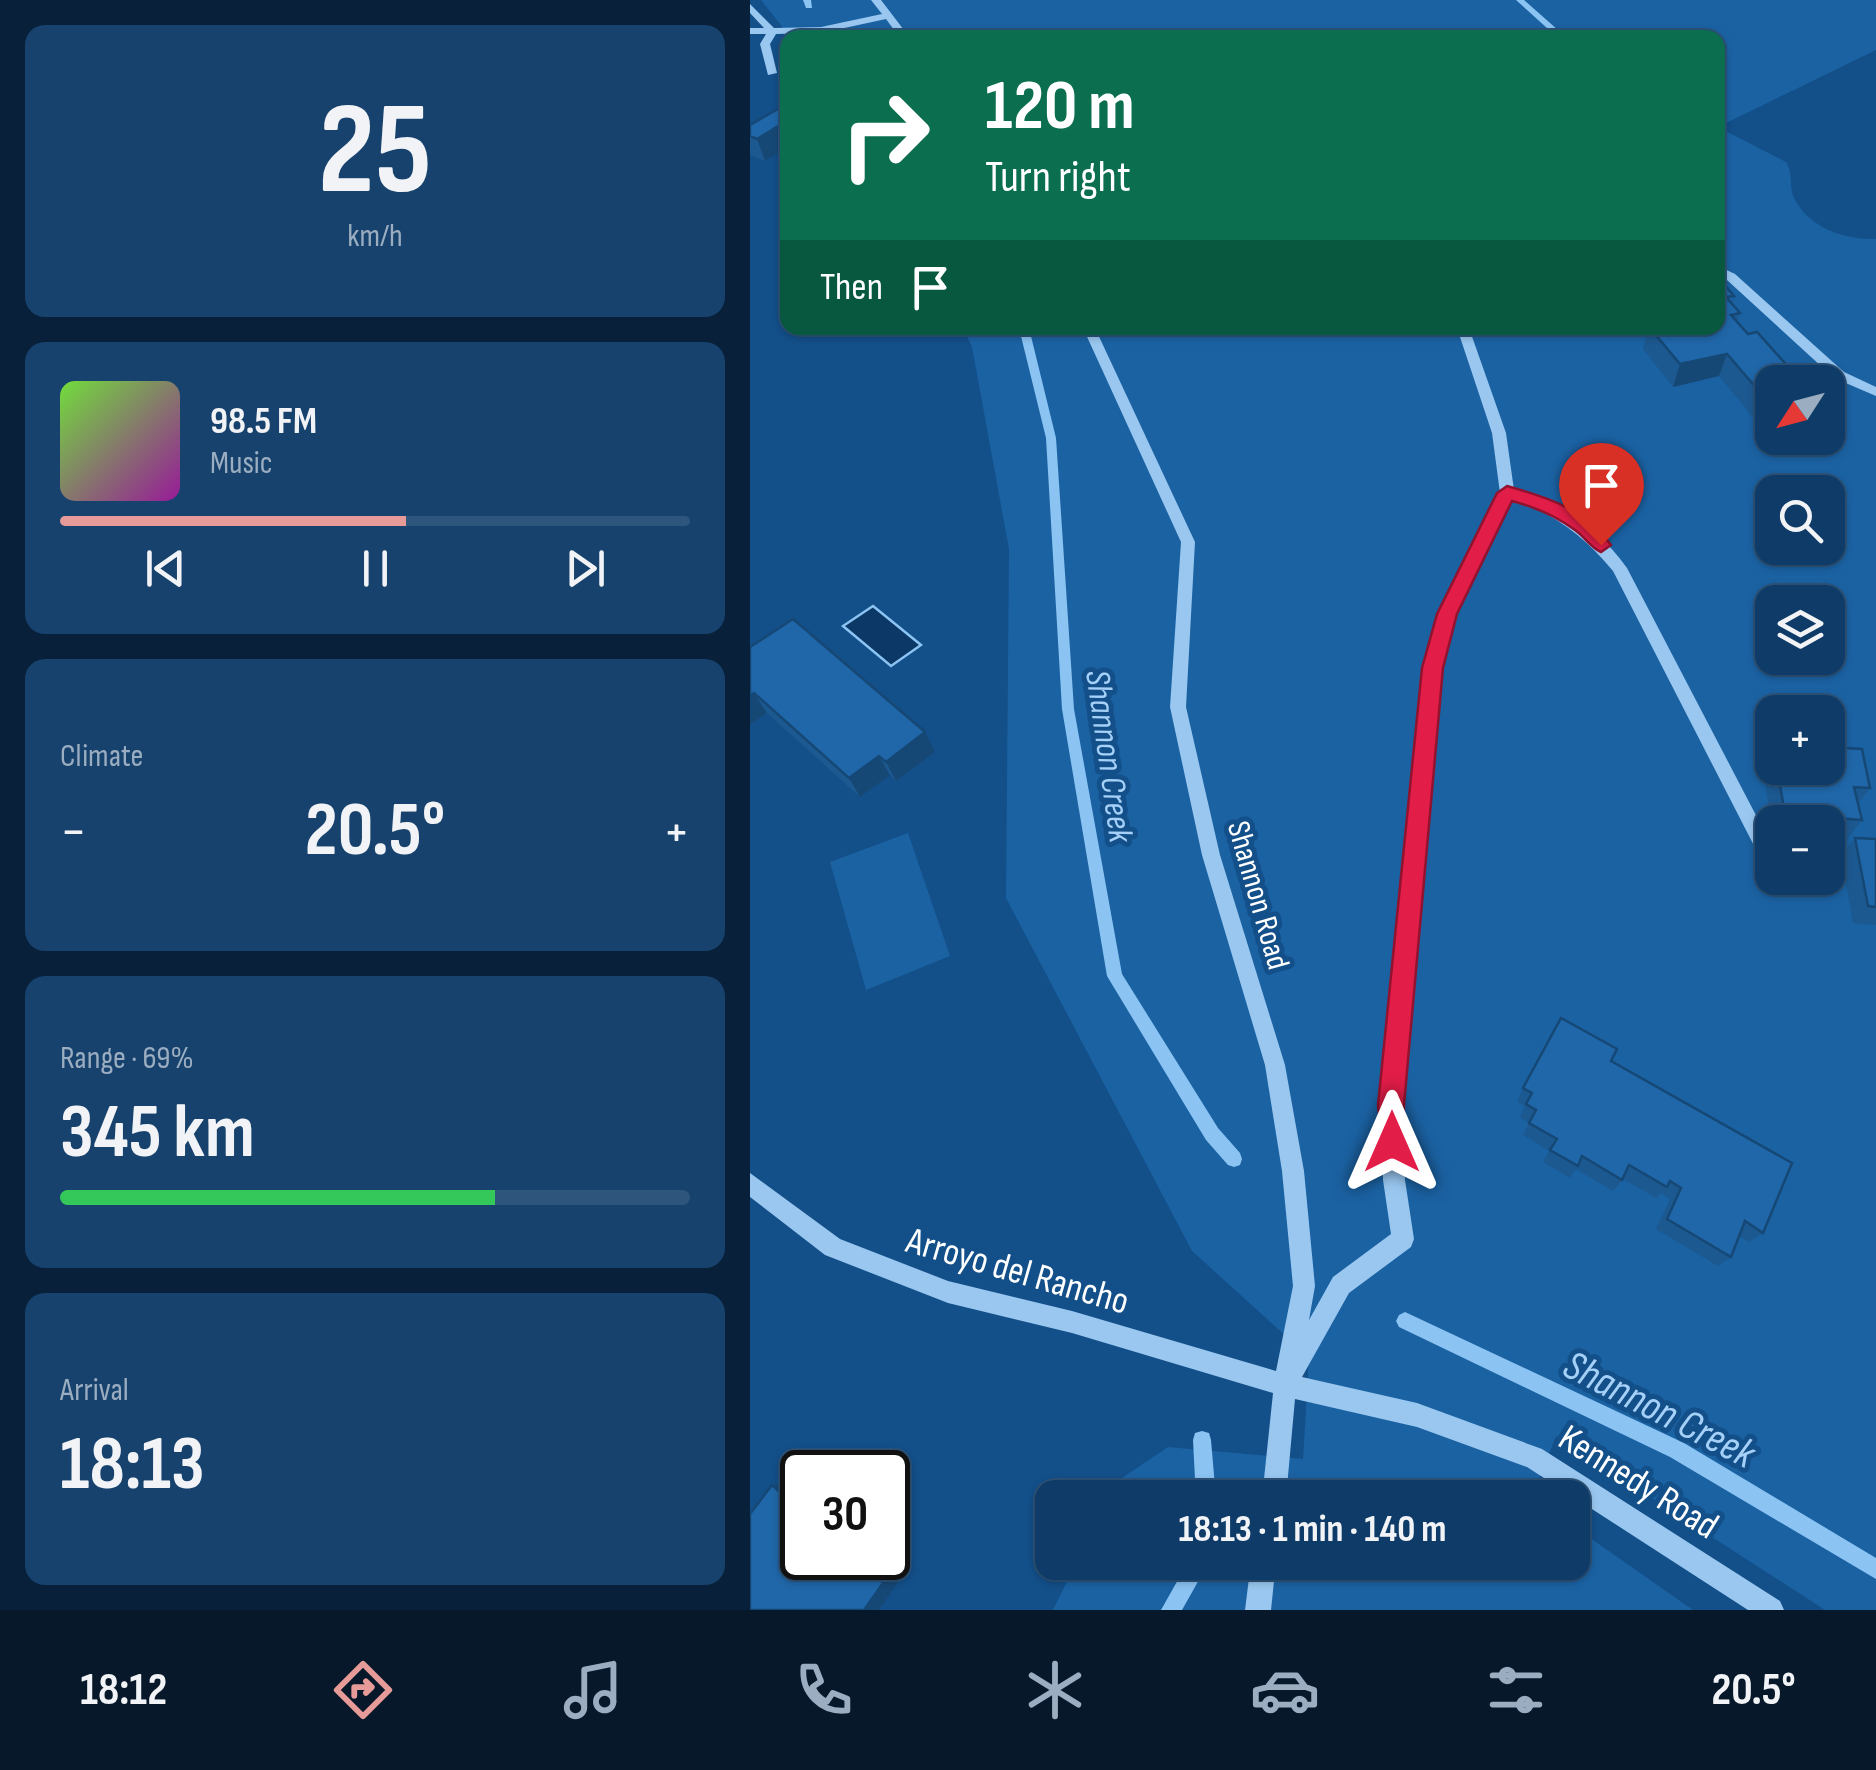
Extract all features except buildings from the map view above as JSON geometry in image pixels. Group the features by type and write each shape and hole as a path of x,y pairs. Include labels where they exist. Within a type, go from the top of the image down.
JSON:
{"street":[{"path":"876,0 899,30"},
{"path":"750,6 772,32"},
{"path":"821,30 888,16"},
{"path":"750,31 780,32"},
{"path":"772,32 765,44 772,73"},
{"path":"1725,276 1839,375 1876,392"},
{"name":"Shannon Road","path":"1092,335 1188,542 1178,707 1211,855 1275,1065 1293,1172 1304,1286 1285,1386 1276,1480"},
{"path":"1285,1386 1340,1285 1404,1239 1394,1180 1391,1105 1432,668 1447,614 1507,493 1499,433 1465,335"},
{"path":"1507,493 1547,504 1584,526 1619,568 1755,831"},
{"name":"Arroyo del Rancho","path":"750,1184 833,1247 898,1275 1285,1386"},
{"name":"Kennedy Road","path":"1285,1386 1417,1416 1534,1457 1772,1610"},
{"path":"1258,1610 1262,1580"}],"shaded area":[{"path":"761,0 1876,0 1876,50 1725,124 1725,30 785,30"},
{"path":"1725,131 1786,162 1795,200 1810,218 1841,235 1876,239 1876,1610 1825,1610 1556,1436 1539,1480 1119,1480 1168,1447 1303,1459 1309,1357 1192,1251 1006,898 1009,549 972,347 966,335 1725,335"},
{"path":"873,606 921,645 891,666 843,626"},
{"path":"908,833 950,956 866,990 830,862"},
{"path":"1590,1538 1693,1610 1053,1610 1068,1580 1590,1580"}],"waterway":[{"name":"Shannon Creek","path":"807,0 809,6"},
{"path":"1520,0 1554,30"},
{"name":"Shannon Creek","path":"1026,335 1051,438 1068,709 1115,976 1212,1134 1234,1159"},
{"name":"Shannon Creek","path":"1405,1321 1677,1450 1876,1569"},
{"path":"1202,1440 1205,1480"},
{"path":"1171,1610 1188,1580"}],"route":[{"path":"1392,1142 1391,1105 1432,668 1447,614 1507,493 1547,504 1584,526 1601,545"}]}
